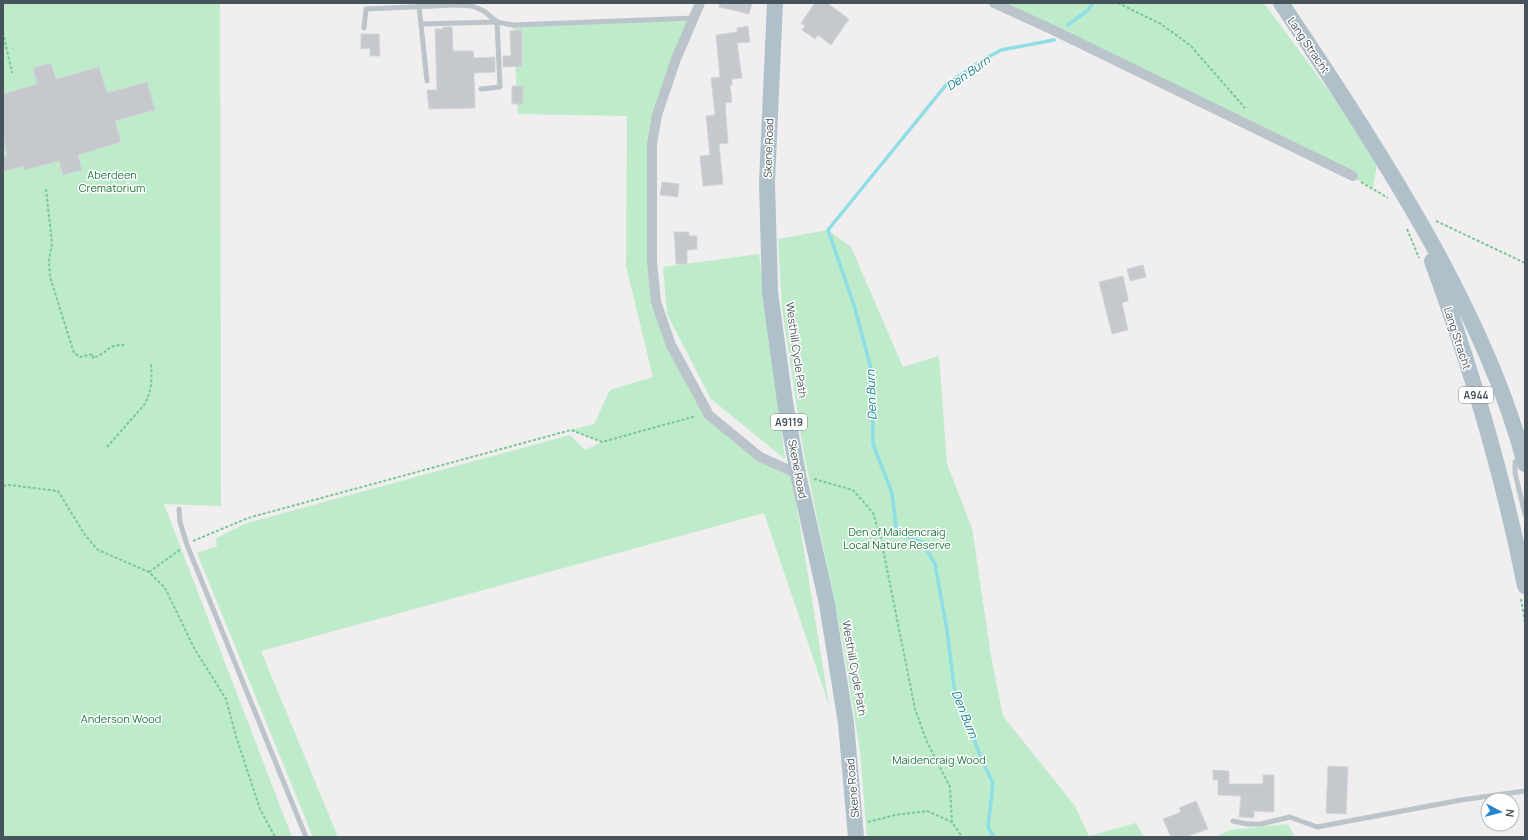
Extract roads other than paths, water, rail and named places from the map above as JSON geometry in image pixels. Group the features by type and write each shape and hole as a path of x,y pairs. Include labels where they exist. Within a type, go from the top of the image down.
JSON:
{"main road":[{"name":"Skene Road","path":"775,3 767,182 770,292 785,402 804,476 827,604 846,723 861,832"},
{"name":"Lang Stracht","path":"1281,3 1378,149 1413,209 1472,319 1492,365 1524,457"},
{"name":"Lang Stracht","path":"1413,209 1466,360 1494,453 1522,590"}],"street":[{"path":"700,3 676,59 657,115 652,144 652,262 656,302 671,345 707,412 760,457 804,476"},
{"path":"994,3 1053,30 1353,176"}],"lane":[{"path":"364,28 366,9 456,5 472,6 484,11 497,22 500,87 481,88"},
{"path":"419,6 427,81"},
{"path":"421,24 497,22 513,25 694,18"},
{"path":"1524,457 1515,462 1515,473 1525,514"},
{"path":"179,509 180,522 187,544 306,837"},
{"path":"1233,821 1247,824 1261,824 1290,817 1317,827 1454,801 1525,791"}],"waterway":[{"name":"Den Burn","path":"1068,25 1087,11 1093,3"},
{"name":"Den Burn","path":"994,837 988,827 993,783 983,763 954,687 947,630 935,564 922,542 897,533 892,493 873,444 872,372 854,305 828,230 946,85 983,60 1001,50 1054,40"}],"park label":[{"name":"Aberdeen Crematorium","path":"112,180"},
{"name":"Den of Maidencraig Local Nature Reserve","path":"897,537"},
{"name":"Anderson Wood","path":"121,718"},
{"name":"Maidencraig Wood","path":"939,759"}]}
